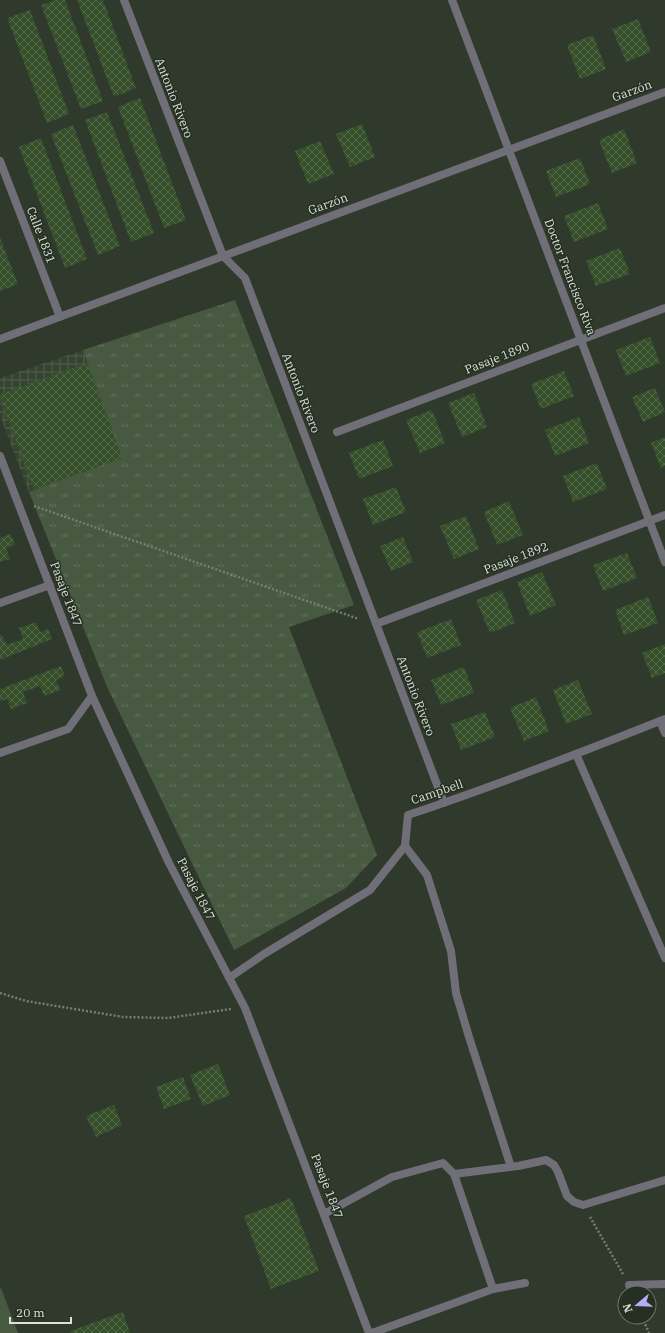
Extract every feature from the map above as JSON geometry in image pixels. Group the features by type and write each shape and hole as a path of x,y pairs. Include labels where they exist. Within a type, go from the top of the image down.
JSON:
{"street":[{"name":"Antonio Rivero","path":"124,0 223,256 245,278 444,803"},
{"name":"Doctor Francisco Riva","path":"452,0 665,562"},
{"name":"Garzón","path":"0,339 665,92"},
{"name":"Calle 1831","path":"0,161 60,317"},
{"name":"Pasaje 1890","path":"337,432 665,308"},
{"name":"Pasaje 1847","path":"0,456 92,696 169,863 245,1008 371,1333"},
{"name":"Pasaje 1892","path":"376,624 665,515"},
{"path":"0,603 50,585"},
{"path":"0,753 68,728 92,696"},
{"path":"662,720 665,733"},
{"name":"Campbell","path":"405,846 408,815 576,754 662,720"},
{"path":"576,754 665,958"},
{"path":"229,978 264,954 370,890 405,846 427,875 451,951 456,993 511,1167"},
{"path":"454,1174 511,1167 546,1160 554,1165 567,1196 574,1202 583,1205 665,1180"},
{"path":"324,1214 392,1177 443,1163 454,1174 493,1289"},
{"path":"371,1333 493,1289 525,1283"},
{"path":"629,1284 665,1284"}],"path":[{"path":"17,500 376,624"},
{"path":"0,993 26,1001 122,1017 168,1018 245,1008"},
{"path":"583,1205 629,1284"}],"shaded area":[{"path":"83,350 122,458 29,492 0,416 0,378"}],"green space":[{"path":"235,300 354,605 289,627 377,855 346,888 234,950 108,689 29,492 121,458 83,350"},
{"path":"1,1288 18,1333 0,1333"}],"building":[{"path":"56,0 65,0 103,101 81,109 41,5"},
{"path":"77,0 103,0 136,88 114,97"},
{"path":"30,10 69,114 47,123 7,18"},
{"path":"638,19 651,52 626,62 612,29"},
{"path":"593,35 606,69 580,79 567,45"},
{"path":"140,98 186,220 164,228 118,107"},
{"path":"107,112 154,233 131,242 85,120"},
{"path":"362,124 375,157 350,167 336,134"},
{"path":"73,125 120,246 98,255 51,134"},
{"path":"624,129 637,163 612,173 599,140"},
{"path":"41,138 87,259 65,268 19,147"},
{"path":"320,141 334,174 308,184 295,151"},
{"path":"580,158 590,184 556,197 546,171"},
{"path":"598,203 608,229 574,242 564,216"},
{"path":"0,238 18,284 0,291"},
{"path":"620,248 630,274 596,286 586,261"},
{"path":"650,337 660,363 626,376 616,350"},
{"path":"88,363 122,458 34,490 0,398 0,394"},
{"path":"564,371 574,396 541,409 531,384"},
{"path":"655,388 665,412 643,422 632,397"},
{"path":"474,393 487,427 462,437 448,403"},
{"path":"432,410 445,443 420,453 406,420"},
{"path":"579,417 589,443 555,456 545,430"},
{"path":"665,437 665,466 661,468 651,443"},
{"path":"383,440 393,466 359,479 349,453"},
{"path":"597,463 607,489 573,502 563,476"},
{"path":"396,487 406,512 373,525 363,499"},
{"path":"509,501 523,535 497,545 484,512"},
{"path":"466,516 479,549 454,559 440,526"},
{"path":"11,534 15,545 6,548 10,559 0,562 0,538"},
{"path":"403,537 413,562 391,571 380,546"},
{"path":"627,553 637,578 603,591 593,565"},
{"path":"542,572 556,605 530,616 517,582"},
{"path":"502,590 515,623 490,633 476,600"},
{"path":"648,597 658,623 624,635 615,610"},
{"path":"451,619 461,645 427,658 417,632"},
{"path":"36,622 40,632 48,629 52,639 0,660 0,635 2,635 7,645 23,639 19,628"},
{"path":"665,644 665,673 652,678 642,653"},
{"path":"61,666 65,676 56,680 61,690 44,696 40,686 23,692 27,703 11,709 7,699 0,701 0,689"},
{"path":"464,667 474,693 441,705 431,680"},
{"path":"578,680 592,714 566,724 553,690"},
{"path":"536,697 549,731 524,741 510,708"},
{"path":"485,712 495,737 461,750 451,724"},
{"path":"218,1064 230,1095 203,1106 190,1075"},
{"path":"183,1077 191,1099 164,1109 156,1087"},
{"path":"114,1105 122,1125 96,1137 86,1116"},
{"path":"291,1198 319,1271 271,1289 244,1216"},
{"path":"123,1312 130,1333 71,1333 70,1331"}]}
